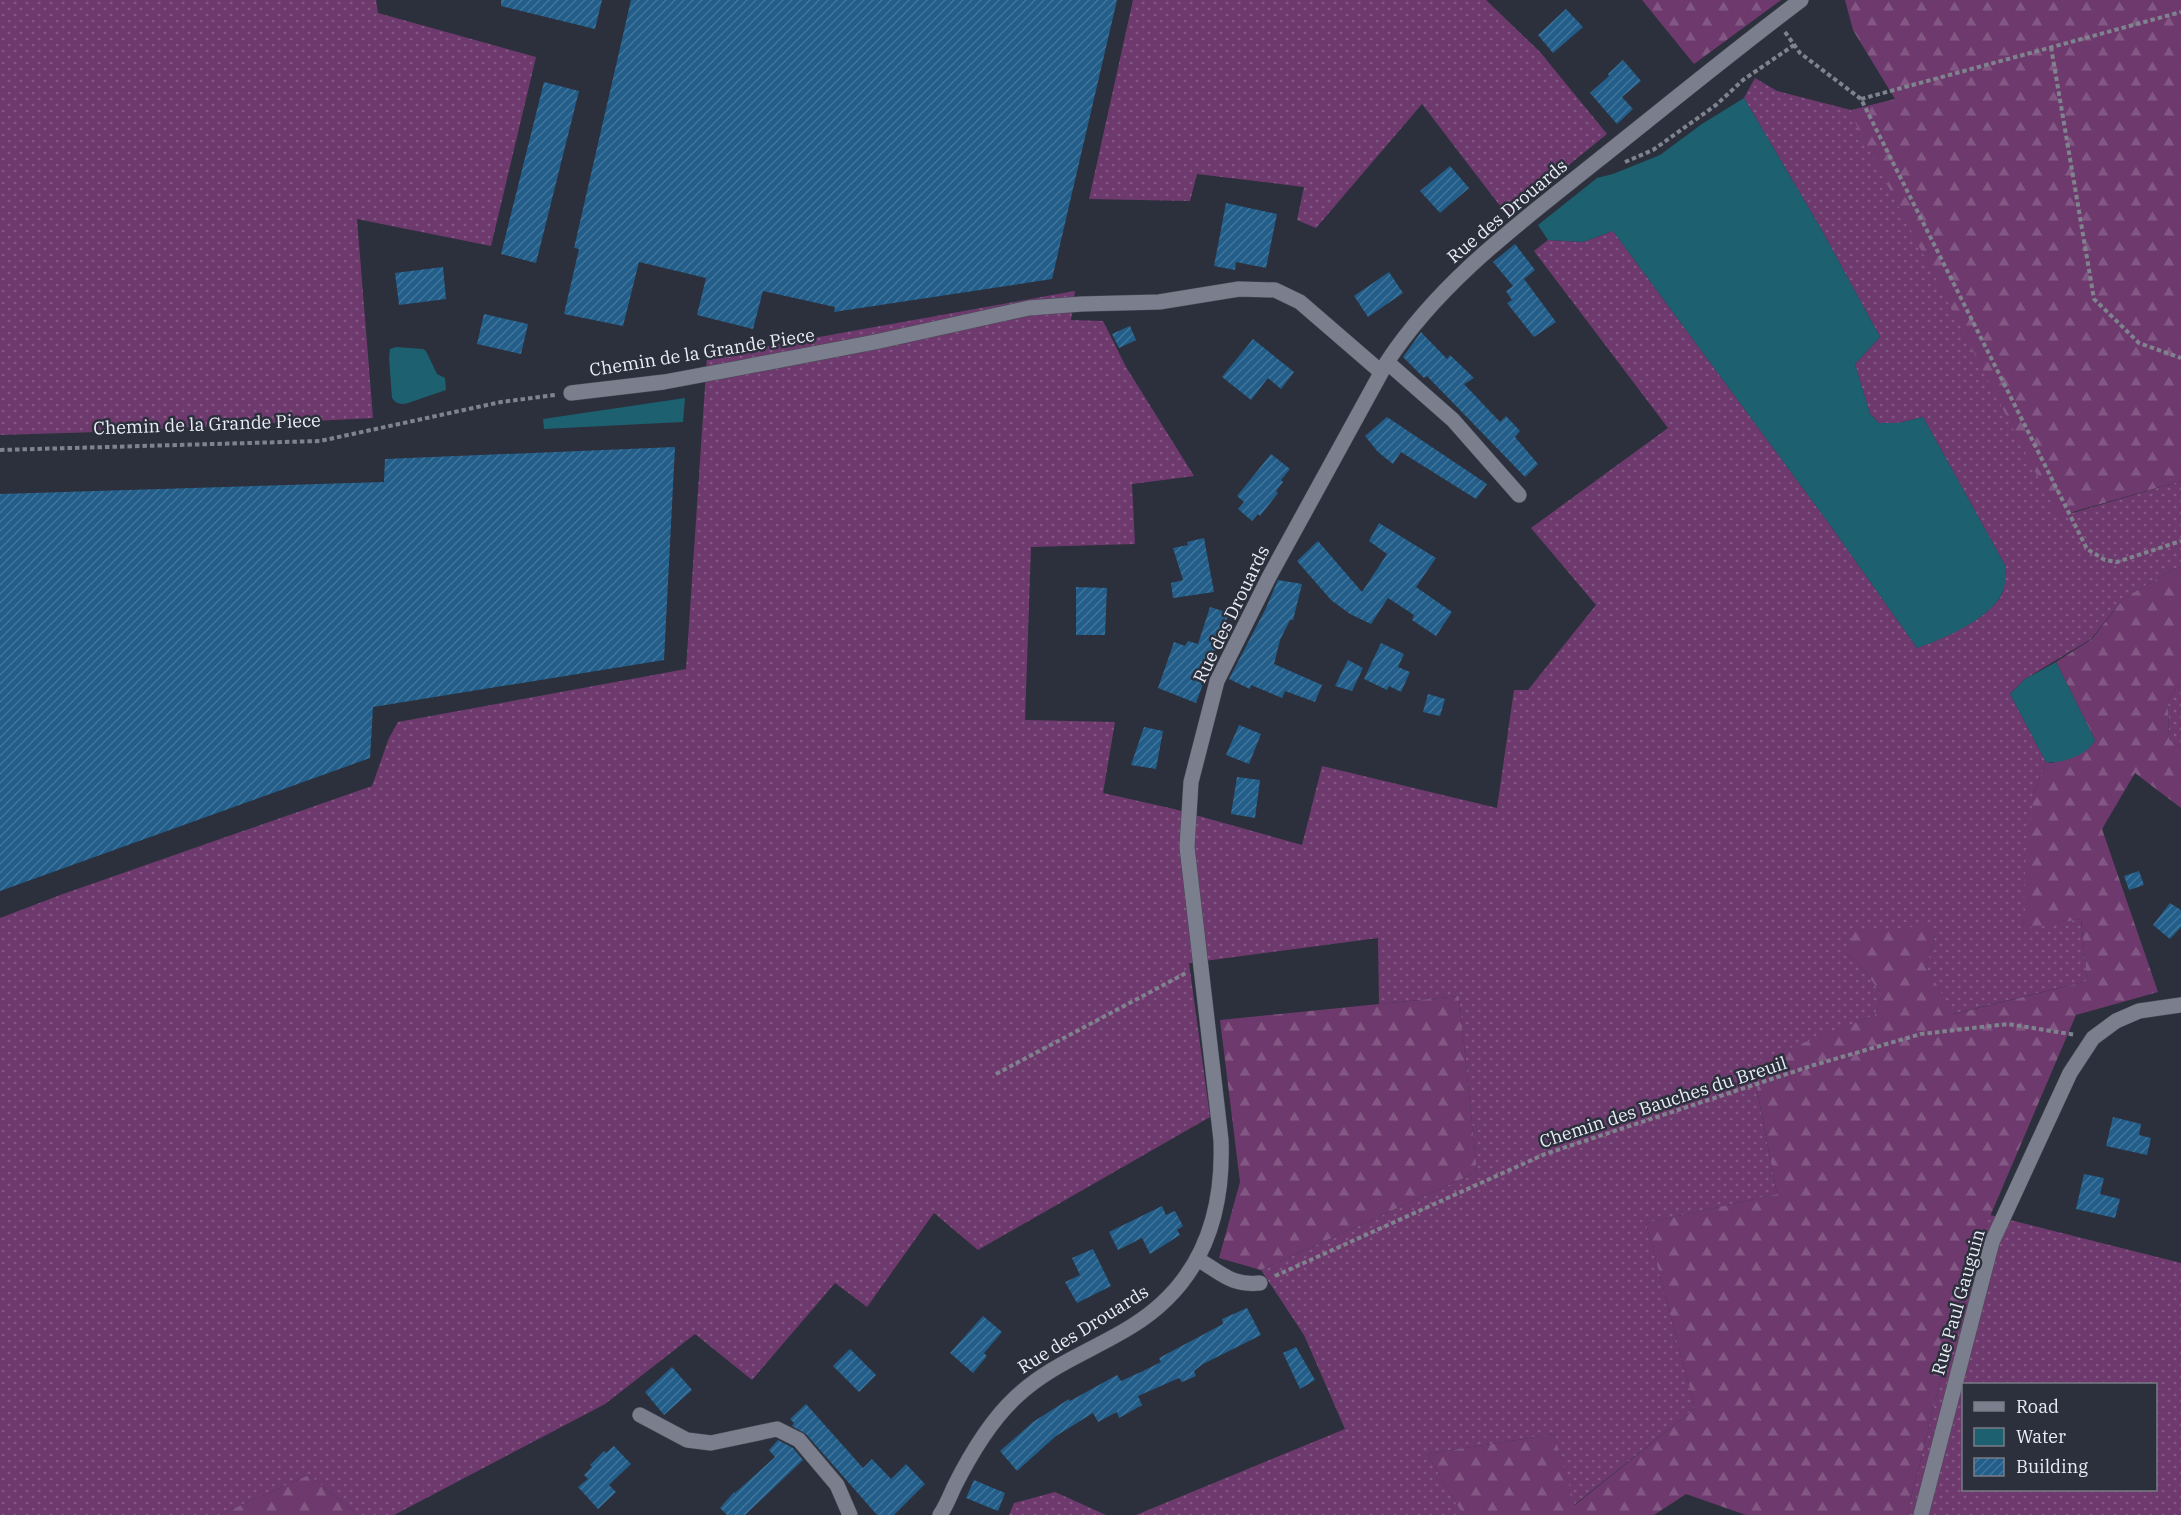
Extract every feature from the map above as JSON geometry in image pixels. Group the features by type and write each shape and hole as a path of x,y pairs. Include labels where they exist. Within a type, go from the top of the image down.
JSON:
{"street":[{"name":"Rue des Drouards","path":"940,1515 980,1442 1014,1398 1050,1369 1132,1326 1158,1307 1175,1290 1197,1259 1213,1222 1222,1170 1220,1130 1187,847 1191,782 1217,681 1269,577 1384,367 1402,338 1431,303 1503,235 1801,0"},
{"name":"Chemin de la Grande Piece","path":"571,393 664,382 875,342 1029,309 1082,304 1159,302 1239,289 1275,290 1300,302 1453,420 1519,495"},
{"name":"Rue Paul Gauguin","path":"1921,1515 1992,1242 2070,1073 2094,1038 2116,1020 2139,1011 2181,1005"},
{"path":"1197,1259 1234,1282 1260,1283"},
{"path":"640,1415 687,1440 711,1443 777,1429 798,1440 837,1485 850,1515"}],"path":[{"path":"1861,99 2181,12"},
{"path":"1775,19 1800,52 1861,99 2087,549 2105,560 2117,562 2181,541"},
{"path":"1617,165 1653,150 1716,105 1743,80 1794,45"},
{"path":"2051,47 2094,300 2139,343 2181,358"},
{"name":"Chemin de la Grande Piece","path":"0,450 320,441 501,402 571,393"},
{"path":"996,1074 1175,978 1200,967"},
{"name":"Chemin des Bauches du Breuil","path":"1260,1283 1545,1154 1803,1069 1921,1034 2008,1024 2094,1038"}],"green space":[{"path":"0,0 376,0 378,13 536,57 491,246 357,219 373,418 0,435"},
{"path":"1133,0 1486,0 1540,52 1607,134 1507,215 1422,104 1316,228 1297,220 1304,187 1197,174 1190,201 1089,199"},
{"path":"1642,0 1781,0 1694,64"},
{"path":"1845,0 2181,0 2181,481 2059,518 1854,120 1851,110 1895,99 1853,30"},
{"path":"1755,78 1777,91 1851,110 2059,517 2181,481 2181,567 2124,598 2091,639 2025,679 2010,694 2046,762 2034,793 2023,928 2081,919 2087,981 1953,1014 1926,967 1935,936 1846,953 1864,970 1882,995 1875,1015 1752,1064 1777,1194 1646,1223 1695,1408 1574,1505 1554,1434 1427,1454 1463,1515 1136,1515 1345,1429 1304,1335 1261,1270 1477,1172 1459,996 1379,1004 1378,938 1189,963 1210,1117 978,1250 934,1213 867,1307 835,1283 752,1380 695,1334 605,1404 394,1515 358,1515 309,1475 219,1515 0,1515 0,918 372,786 389,738 398,722 686,669 707,357 1075,291 1071,320 1103,321 1126,367 1194,476 1132,484 1135,544 1031,547 1025,720 1115,722 1103,793 1174,809 1302,845 1322,766 1497,808 1514,690 1528,690 1596,605 1531,528 1668,428 1534,251 1548,240 1583,242 1613,231 1830,525 1917,648 1966,626 1990,609 2003,591 2006,567 1923,417 1898,423 1879,423 1870,414 1855,364 1880,337 1820,227 1744,98"},
{"path":"2181,567 2181,680 2168,701 2169,739 2181,748 2181,808 2135,773 2102,829 2158,992 2076,1015 1968,1268 1907,1515 1746,1515 1686,1494 1654,1515 1463,1515 1427,1454 1554,1434 1575,1505 1695,1408 1646,1223 1777,1194 1752,1063 1875,1015 1882,995 1864,970 1846,953 1854,932 1925,926 1935,936 1926,967 1954,1014 2087,981 2081,919 2023,929 2026,850 2034,793 2046,762 2052,763 2076,755 2087,749 2095,740 2056,662 2092,639 2124,598"},
{"path":"2181,680 2181,748 2169,739 2168,701"},
{"path":"1459,996 1477,1172 1261,1270 1219,1258 1240,1182 1220,1020"},
{"path":"1990,1215 2181,1263 2181,1515 1907,1515 1968,1268"},
{"path":"309,1475 358,1515 219,1515"},
{"path":"1055,1492 1106,1515 1009,1515 1014,1503"}],"water":[{"path":"1744,98 1820,227 1880,337 1855,364 1870,414 1879,423 1898,423 1923,417 2006,567 2003,591 1989,610 1953,633 1917,648 1830,525 1613,231 1583,242 1548,240 1538,225 1597,178 1660,155 1702,124"},
{"path":"396,347 426,351 437,374 445,378 446,390 405,404 395,402 392,398 389,358 390,349"},
{"path":"685,398 683,422 544,429 543,419"},
{"path":"2056,662 2095,740 2081,754 2059,762 2046,762 2010,694 2025,679"}],"building":[{"path":"501,0 602,0 595,29 501,6"},
{"path":"631,0 1117,0 1052,279 834,312 835,307 763,291 753,329 697,315 706,278 639,262 623,326 564,314 579,249 574,248"},
{"path":"1566,9 1583,27 1553,53 1538,35"},
{"path":"1623,60 1641,81 1622,97 1633,109 1617,124 1590,93"},
{"path":"544,82 579,91 536,263 501,254"},
{"path":"1450,166 1469,188 1440,213 1420,191"},
{"path":"1226,203 1277,214 1266,268 1236,262 1235,270 1214,266"},
{"path":"1515,244 1535,270 1524,279 1556,322 1534,337 1507,303 1512,300 1506,291 1513,286 1493,262"},
{"path":"443,267 446,299 399,305 395,273"},
{"path":"1389,272 1403,293 1368,317 1354,296"},
{"path":"484,314 528,324 521,354 477,344"},
{"path":"1130,326 1136,340 1119,348 1112,334"},
{"path":"1421,332 1447,359 1450,355 1474,378 1464,384 1500,422 1506,416 1520,431 1515,437 1538,464 1525,477 1427,376 1424,378 1403,357"},
{"path":"1253,339 1294,372 1281,389 1268,378 1251,400 1222,377"},
{"path":"1387,417 1487,484 1476,499 1401,452 1393,464 1378,452 1365,436"},
{"path":"675,447 664,660 373,707 370,758 0,891 0,494 384,482 385,459"},
{"path":"1271,454 1290,469 1281,480 1283,482 1276,491 1278,493 1260,516 1258,514 1252,521 1238,509 1244,502 1237,496"},
{"path":"1379,523 1436,558 1416,587 1452,612 1436,636 1412,620 1414,615 1388,598 1371,624 1350,614 1331,600 1297,561 1318,541 1362,592 1387,554 1369,541"},
{"path":"1204,538 1214,592 1173,598 1171,583 1183,580 1173,548"},
{"path":"1278,580 1302,584 1293,620 1290,620 1280,640 1274,664 1322,685 1315,702 1285,691 1282,698 1251,685 1250,689 1229,679"},
{"path":"1076,587 1107,588 1105,635 1076,635"},
{"path":"1210,607 1229,613 1196,703 1158,688 1174,642 1185,646 1188,641 1198,644"},
{"path":"1381,643 1404,654 1398,667 1410,672 1401,692 1389,686 1387,690 1364,679"},
{"path":"1348,660 1363,668 1352,691 1335,686"},
{"path":"1428,694 1445,699 1440,716 1423,712"},
{"path":"1239,725 1261,734 1249,764 1226,755"},
{"path":"1144,727 1163,731 1156,769 1131,765"},
{"path":"1237,777 1260,780 1255,818 1231,814"},
{"path":"2139,871 2144,885 2129,890 2124,876"},
{"path":"2170,903 2181,910 2181,927 2170,939 2153,925"},
{"path":"2113,1117 2141,1124 2139,1135 2151,1138 2147,1155 2106,1146"},
{"path":"2084,1174 2104,1178 2100,1194 2120,1199 2115,1218 2076,1209"},
{"path":"1162,1206 1166,1215 1175,1211 1183,1226 1177,1230 1180,1235 1150,1254 1142,1238 1118,1250 1109,1232"},
{"path":"1093,1249 1111,1286 1077,1303 1065,1282 1080,1275 1072,1258"},
{"path":"1247,1308 1261,1335 1203,1364 1194,1371 1196,1376 1182,1382 1179,1378 1138,1396 1142,1405 1119,1418 1117,1412 1098,1422 1093,1413 1056,1436 1017,1471 1000,1451 1033,1422 1069,1399 1070,1401 1117,1375 1121,1381 1161,1362 1159,1358 1223,1324 1222,1319"},
{"path":"983,1316 1002,1332 984,1353 987,1356 973,1373 950,1353"},
{"path":"1296,1347 1315,1380 1300,1389 1283,1353"},
{"path":"850,1349 876,1375 859,1392 833,1366"},
{"path":"672,1367 692,1390 664,1415 645,1392"},
{"path":"806,1404 863,1468 872,1459 891,1479 906,1464 925,1484 894,1515 877,1515 806,1434 792,1426 794,1423 790,1419"},
{"path":"778,1440 793,1448 803,1460 745,1515 727,1515 720,1508 734,1492 775,1457 769,1450"},
{"path":"614,1446 631,1464 609,1485 616,1492 598,1509 578,1487 588,1479 584,1475 592,1467 590,1465 604,1451 606,1453"},
{"path":"974,1480 1005,1493 998,1511 966,1498"}]}
